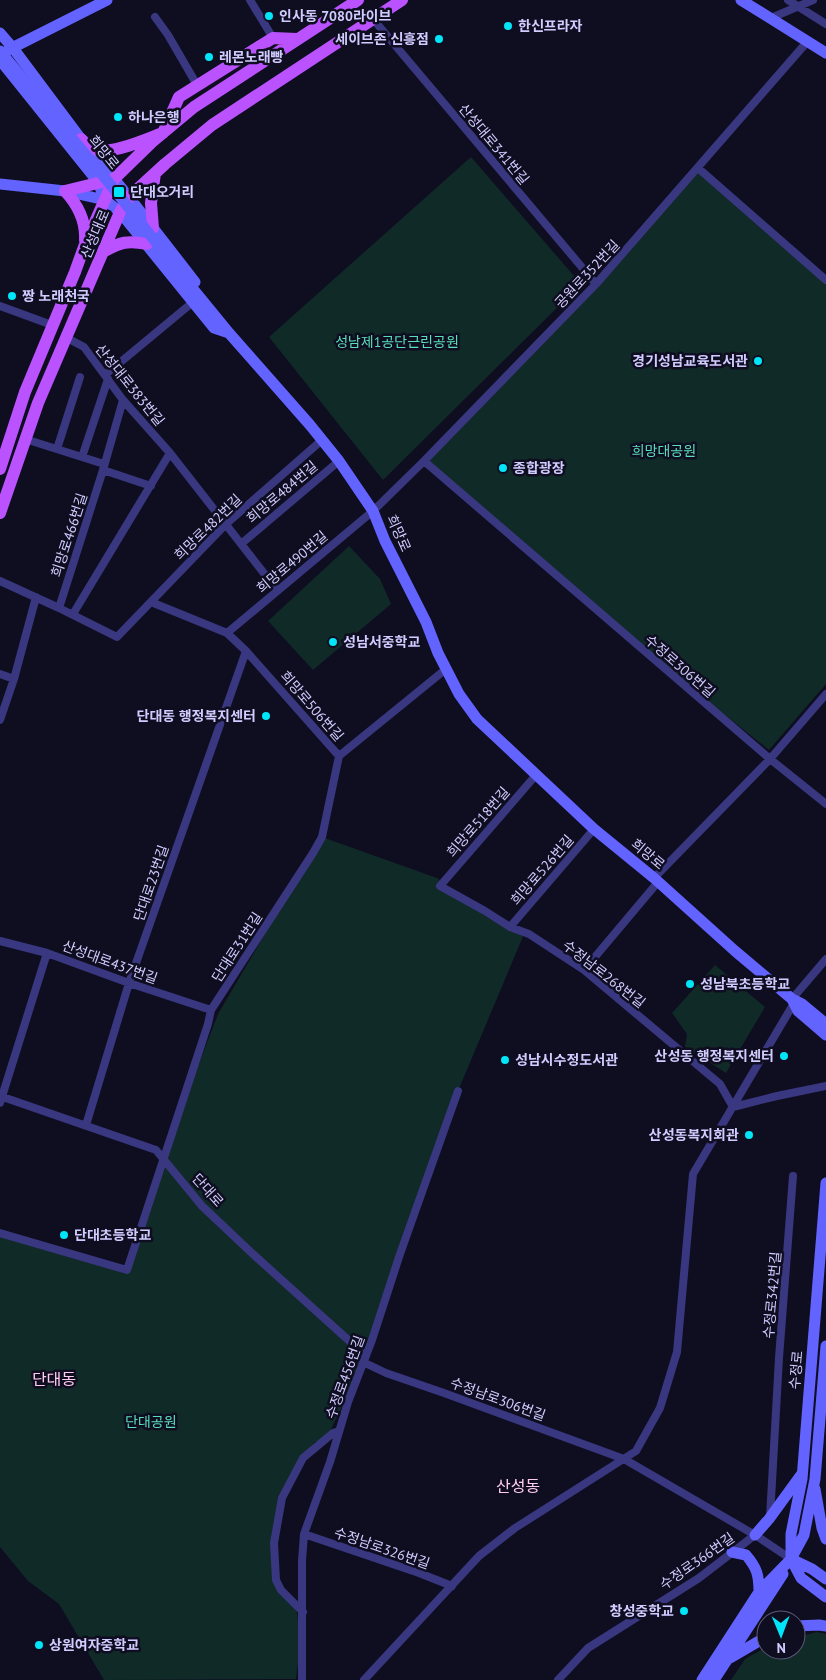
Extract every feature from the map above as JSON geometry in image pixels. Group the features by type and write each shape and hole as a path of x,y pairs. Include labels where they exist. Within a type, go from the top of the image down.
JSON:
{"main road":[{"path":"0,53 107,0"},
{"name":"산성대로","path":"1,462 25,392 114,179 162,133 194,107 358,0"},
{"name":"산성대로","path":"0,513 38,403 120,212 129,197 212,125 402,0"},
{"path":"741,0 826,53"},
{"path":"0,33 81,139 129,197 223,318 229,334"},
{"path":"81,139 93,149 106,150 130,145 162,133 179,97 274,38 297,39"},
{"name":"희망로","path":"0,53 114,189 229,334 339,460 373,511 385,541 419,607 438,654 459,694 477,719 594,829 656,880 793,1001 802,1004 825,1033"},
{"path":"0,60 98,182 105,200"},
{"path":"153,228 150,203 155,173"},
{"path":"65,191 114,179"},
{"path":"0,184 65,191 105,200 120,212 214,328 229,334"},
{"path":"65,191 74,200 83,220 86,231 84,247"},
{"path":"103,252 124,242 147,244"},
{"name":"수정로","path":"702,1680 759,1592 791,1559 791,1534 802,1474 826,1183"},
{"name":"수정로","path":"714,1680 780,1580 804,1535 814,1483 826,1346"},
{"path":"755,1535 802,1474"},
{"path":"814,1483 822,1528 826,1539"},
{"path":"732,1552 746,1555 755,1565 759,1580 759,1592"},
{"path":"791,1559 812,1569 826,1579"},
{"path":"791,1559 801,1578 826,1597"},
{"path":"806,1626 826,1626"},
{"path":"727,1660 756,1643"}],"street":[{"path":"250,0 274,38"},
{"path":"788,0 826,24"},
{"path":"771,18 813,0"},
{"path":"155,17 168,35 197,85"},
{"name":"산성대로341번길","path":"373,20 596,284"},
{"name":"공원로352번길","path":"373,511 596,284 807,42"},
{"path":"698,168 826,280"},
{"path":"82,457 106,377 192,302"},
{"path":"0,306 52,325"},
{"name":"산성대로383번길","path":"67,338 84,348 123,400 170,453 278,590"},
{"path":"57,449 80,378"},
{"name":"희망로466번길","path":"59,608 104,467 123,400"},
{"path":"25,439 82,457 151,486"},
{"name":"희망로482번길","path":"73,614 117,637 226,524 322,440"},
{"path":"0,581 73,614 170,453"},
{"name":"희망로484번길","path":"241,544 339,460"},
{"name":"수정로306번길","path":"424,461 826,804"},
{"name":"희망로490번길","path":"227,633 373,511"},
{"path":"0,720 14,679 36,597"},
{"name":"희망로506번길","path":"151,602 227,633 246,651 339,756 446,669"},
{"name":"단대로23번길","path":"86,1125 129,983 246,651"},
{"path":"0,674 14,679"},
{"path":"584,970 656,880 770,758 826,694"},
{"name":"단대로31번길","path":"0,1232 127,1270 211,1010 313,853 322,836 339,756"},
{"name":"희망로518번길","path":"440,886 536,775"},
{"name":"희망로526번길","path":"510,927 594,829"},
{"name":"수정남로268번길","path":"440,886 485,910 510,927 529,934 584,970 720,1084 733,1107"},
{"name":"산성대로437번길","path":"0,941 47,953 211,1010"},
{"path":"1,1098 47,953"},
{"path":"364,1680 479,1556 515,1528 636,1451 660,1408 677,1352 693,1174 793,1001 826,959"},
{"path":"733,1107 826,1086"},
{"name":"수정로456번길","path":"302,1680 302,1561 304,1534 348,1402 365,1359 458,1091"},
{"name":"단대로","path":"1,1098 156,1150 202,1206 365,1359"},
{"name":"수정로342번길","path":"769,1519 793,1176"},
{"name":"수정남로306번길","path":"365,1359 386,1373 624,1459 755,1535 791,1559"},
{"path":"303,1612 281,1590 276,1580 274,1543 282,1498 303,1458 333,1433 339,1431"},
{"name":"수정남로326번길","path":"304,1534 452,1586"},
{"name":"수정로366번길","path":"558,1680 588,1648 699,1578 755,1535"}],"green space":[{"name":"성남제1공단근린공원","path":"471,157 581,284 383,480 269,337"},
{"name":"희망대공원","path":"698,171 826,282 826,684 769,750 696,692 428,460"},
{"path":"349,546 380,579 391,604 313,670 268,621"},
{"name":"단대공원","path":"322,837 437,878 459,895 524,934 458,1091 363,1362 326,1440 315,1442 303,1458 282,1498 274,1543 276,1580 296,1607 301,1640 296,1679 104,1680 59,1604 28,1581 0,1547 0,1236 128,1273 163,1157 218,1014"},
{"path":"715,965 765,1007 726,1073 685,1047 687,1034 672,1013"},
{"path":"817,1632 826,1634 826,1680 731,1680 745,1659 756,1653 756,1660 806,1660 806,1635"}],"place":[{"name":"인사동 7080라이브","path":"269,16"},
{"name":"한신프라자","path":"508,26"},
{"name":"세이브존 신흥점","path":"439,39"},
{"name":"레몬노래빵","path":"209,57"},
{"name":"하나은행","path":"118,117"},
{"name":"단대오거리","path":"119,192"},
{"name":"짱 노래천국","path":"12,296"},
{"name":"경기성남교육도서관","path":"758,361"},
{"name":"종합광장","path":"503,468"},
{"name":"성남서중학교","path":"333,642"},
{"name":"단대동 행정복지센터","path":"266,716"},
{"name":"성남북초등학교","path":"690,984"},
{"name":"산성동 행정복지센터","path":"784,1056"},
{"name":"성남시수정도서관","path":"505,1060"},
{"name":"산성동복지회관","path":"749,1135"},
{"name":"단대초등학교","path":"64,1235"},
{"name":"창성중학교","path":"684,1611"},
{"name":"상원여자중학교","path":"39,1645"}],"district":[{"name":"단대동","path":"54,1379"},
{"name":"산성동","path":"518,1486"}]}
